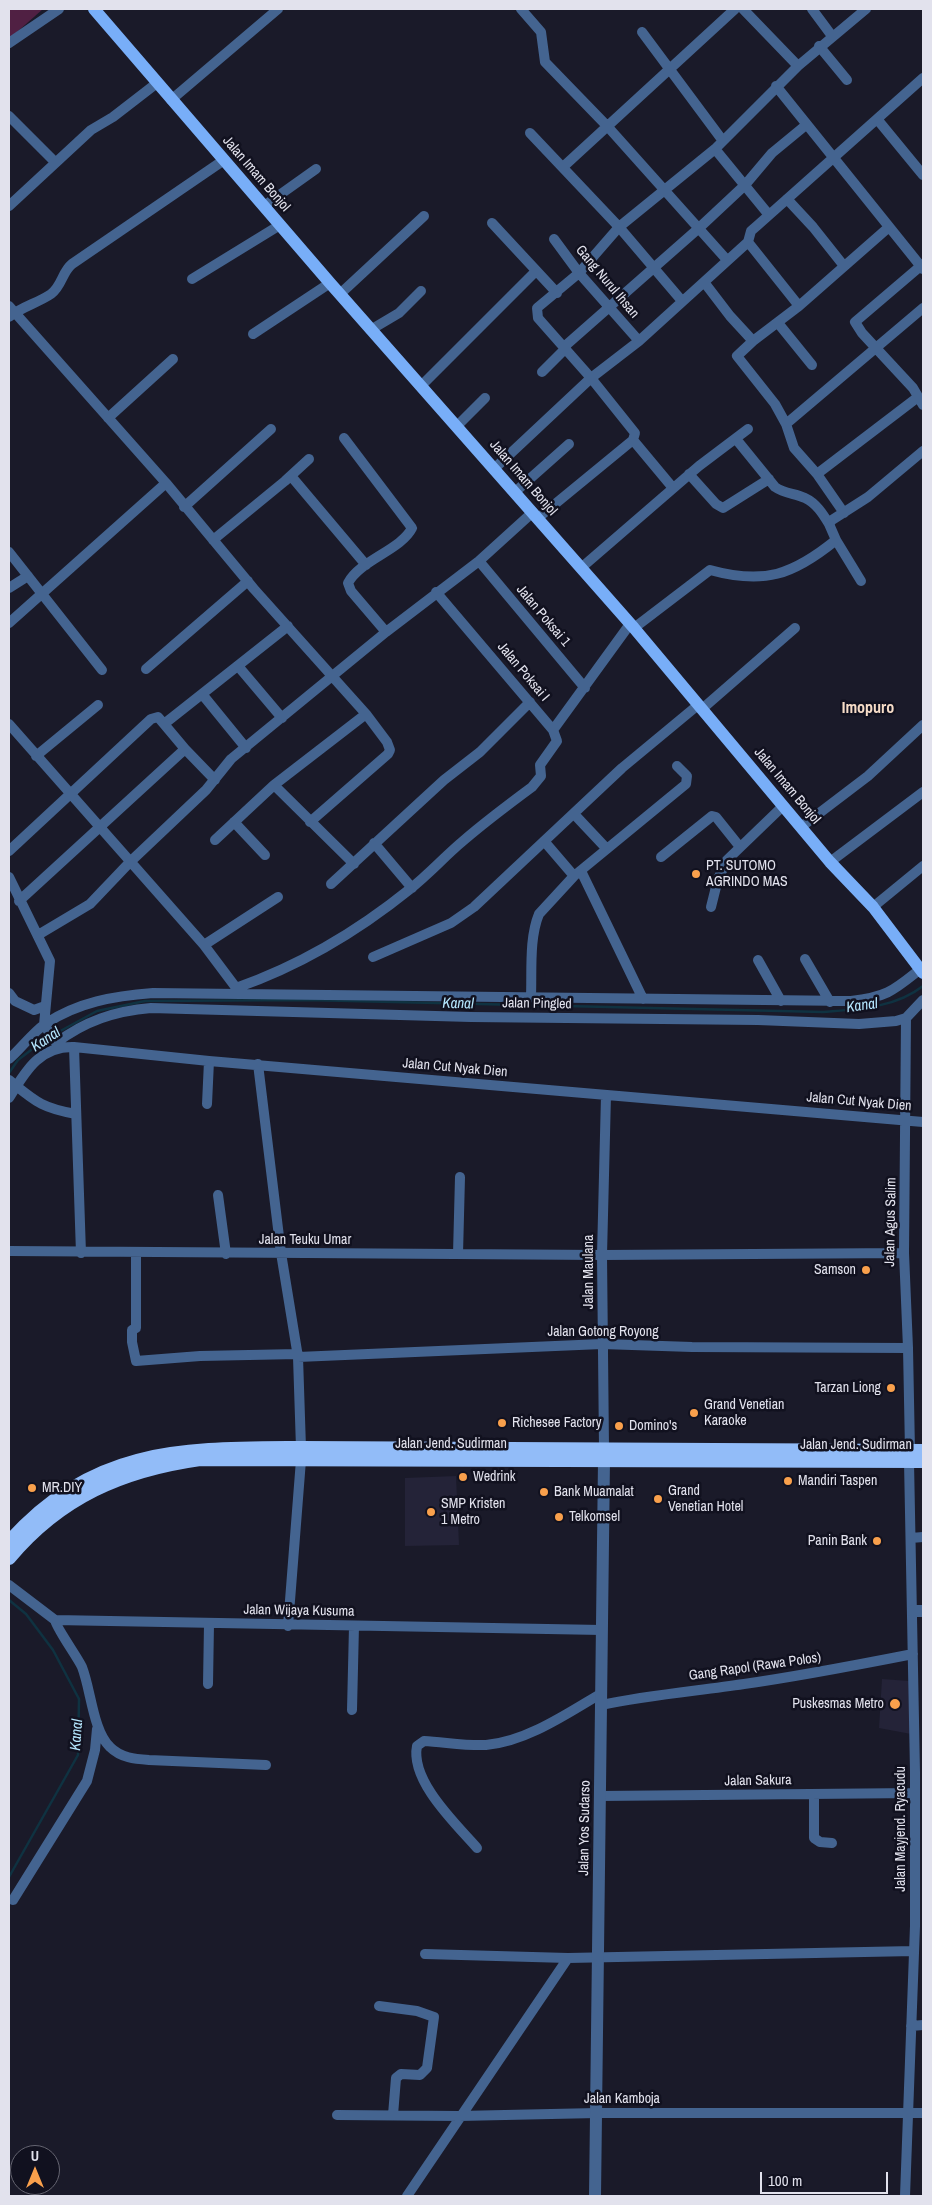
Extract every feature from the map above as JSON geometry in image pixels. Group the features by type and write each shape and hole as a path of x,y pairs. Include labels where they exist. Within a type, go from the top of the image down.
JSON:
{"highway":[{"name":"Jalan Jend. Sudirman","path":"9,1542 40,1512 70,1489 102,1473 145,1458 198,1449 301,1454 914,1455 923,1461"},
{"name":"Jalan Jend. Sudirman","path":"9,1558 30,1534 65,1506 96,1488 141,1470 200,1459 301,1454"}],"main road":[{"name":"Jalan Imam Bonjol","path":"94,9 330,283 495,468 632,626 830,862 873,907 922,970"}],"street":[{"path":"9,43 59,9"},
{"path":"171,100 278,9"},
{"path":"521,9 542,32 544,60 608,127 728,260"},
{"path":"564,167 735,9"},
{"path":"743,9 752,16 798,66"},
{"path":"812,9 832,36"},
{"path":"38,935 90,904 130,862 215,780 222,767 331,676 436,592 479,561 634,440 635,433 631,427 565,347 538,318 537,308 579,273 619,227 666,191 715,149 776,86 819,46 866,9"},
{"path":"642,32 722,141"},
{"path":"819,46 847,80"},
{"path":"495,468 591,378 639,341 748,242 751,231 787,198 922,82"},
{"path":"9,206 91,130 114,117 156,83"},
{"path":"776,86 889,227 923,266 855,322 921,401 817,474"},
{"path":"9,116 55,162"},
{"path":"877,119 923,175"},
{"path":"542,372 565,347 609,306 699,228 745,185 772,153 806,125"},
{"path":"530,133 619,227 682,301"},
{"path":"715,149 769,215"},
{"path":"224,160 69,267 57,288 51,294 11,312 166,483 248,581 366,714 387,742 390,752 310,822"},
{"path":"264,206 316,169"},
{"path":"787,198 844,266"},
{"path":"340,294 424,216"},
{"path":"492,224 557,293"},
{"path":"192,279 280,225"},
{"path":"844,513 817,474 794,448 786,424 775,404 738,358 738,355 753,341 799,306 889,227"},
{"name":"Gang Nurul Ihsan","path":"554,239 579,273 639,341"},
{"path":"748,242 799,306"},
{"path":"421,386 536,271"},
{"path":"704,282 730,316 753,341"},
{"path":"253,334 330,283"},
{"path":"372,329 399,313 421,291"},
{"path":"786,424 923,308"},
{"path":"778,323 812,365"},
{"path":"108,418 173,359"},
{"path":"457,426 485,398"},
{"path":"184,506 271,429"},
{"path":"581,568 713,454 748,429"},
{"path":"344,438 412,528 391,548 356,572 350,579 348,586 386,632"},
{"path":"736,439 781,491 805,498 814,504 829,524 836,540 861,582"},
{"path":"634,440 673,488"},
{"path":"516,492 569,444"},
{"path":"829,524 868,497 923,452"},
{"path":"213,540 309,459"},
{"path":"689,474 716,504 723,508 769,479"},
{"path":"291,476 366,566"},
{"path":"9,623 166,483"},
{"path":"238,991 354,931 412,888 466,838 538,782 541,776 540,765 557,741 553,730 632,626 710,570 743,577 777,575 812,557 836,540"},
{"path":"9,552 102,670"},
{"name":"Jalan Poksai 1","path":"479,561 585,688"},
{"path":"9,588 28,576"},
{"path":"146,669 248,581"},
{"name":"Jalan Poksai I","path":"436,592 553,730"},
{"path":"164,724 288,626"},
{"path":"374,957 460,918 497,886 622,768 700,707 795,628"},
{"path":"238,666 282,718"},
{"path":"202,694 246,748"},
{"path":"331,884 444,780 480,752 530,702"},
{"path":"36,756 98,705"},
{"path":"215,840 274,785 366,714"},
{"path":"9,851 150,719 158,717 215,780"},
{"path":"9,724 71,794 99,829 204,945 238,991"},
{"path":"801,827 868,776 923,725"},
{"path":"19,901 185,749"},
{"path":"531,997 536,921 539,914 577,874 606,848 686,784 687,776 676,766"},
{"path":"274,785 354,864"},
{"path":"830,862 923,792"},
{"path":"711,907 722,870 727,860 783,806"},
{"path":"574,814 606,848"},
{"path":"661,858 712,816 716,817 740,847"},
{"path":"234,822 265,855"},
{"path":"544,841 577,874 643,999"},
{"path":"374,844 412,888"},
{"path":"873,907 923,866"},
{"path":"9,877 19,901 50,961 45,1006 45,1026 56,1043 12,1083 9,1098"},
{"path":"204,945 278,897"},
{"path":"758,960 781,1001"},
{"path":"805,960 830,1002"},
{"path":"9,1060 45,1026 81,1005 128,995 238,991 830,1002 871,999 893,992 922,970"},
{"path":"9,993 15,1000 34,1010 45,1006"},
{"path":"906,1018 923,1000"},
{"name":"Jalan Pingled","path":"56,1043 71,1032 101,1017 151,1008 471,1017 758,1020 859,1024 906,1018"},
{"name":"Jalan Agus Salim","path":"906,1018 904,1253 914,1455"},
{"name":"Jalan Cut Nyak Dien","path":"56,1043 209,1061 923,1122"},
{"path":"74,1046 81,1253"},
{"path":"207,1104 209,1061"},
{"path":"258,1064 282,1253 298,1356 301,1454 288,1626"},
{"path":"12,1083 38,1104 54,1110 76,1114"},
{"name":"Jalan Maulana","path":"604,1454 602,1256 606,1095"},
{"path":"458,1254 460,1176"},
{"path":"218,1195 226,1254"},
{"name":"Jalan Teuku Umar","path":"9,1251 602,1256 904,1253"},
{"name":"Jalan Gotong Royong","path":"136,1253 136,1328 132,1330 132,1342 136,1360 200,1356 298,1356 602,1344 692,1347 908,1348"},
{"name":"Jalan Yos Sudarso","path":"595,2196 604,1454"},
{"name":"Jalan Mayjend. Ryacudu","path":"905,2196 914,1951 919,1926 915,1793 919,1771 913,1654 918,1611 911,1538 914,1455"},
{"path":"911,1538 923,1537"},
{"path":"9,1585 55,1620 56,1626 73,1650 88,1682 97,1728 103,1740 110,1748 132,1759 266,1765"},
{"name":"Jalan Wijaya Kusuma","path":"55,1620 288,1626 602,1630"},
{"path":"208,1684 209,1624"},
{"path":"352,1710 354,1626"},
{"name":"Gang Rapol (Rawa Polos)","path":"477,1848 433,1796 420,1770 416,1750 419,1743 487,1745 529,1733 601,1699 638,1697 745,1684 913,1654"},
{"path":"13,1900 87,1781 95,1750 97,1728"},
{"name":"Jalan Sakura","path":"600,1796 915,1793"},
{"path":"814,1794 814,1837 820,1842 832,1843"},
{"path":"425,1954 598,1958 914,1951"},
{"path":"407,2196 459,2116 568,1958"},
{"path":"379,2006 418,2010 434,2017 427,2068 420,2075 401,2074 396,2078 392,2115"},
{"path":"911,2026 923,2025"},
{"name":"Jalan Kamboja","path":"337,2115 923,2113"}],"shaded area":[{"path":"9,9 43,9 9,39"},
{"name":"SMP Kristen 1 Metro","path":"456,1476 459,1545 405,1546 405,1478"},
{"name":"Puskesmas Metro","path":"882,1679 909,1681 911,1734 879,1728"}],"waterway":[{"name":"Kanal","path":"53,1035 97,1011 145,1001 307,1000 823,1012 863,1008 888,1003 900,999 923,986"},
{"name":"Kanal","path":"9,1073 18,1060 48,1037"},
{"name":"Kanal","path":"9,1600 26,1614 53,1650 79,1699 78,1755 9,1877"}],"place":[{"name":"PT. SUTOMO AGRINDO MAS","path":"696,874"},
{"name":"Samson","path":"866,1270"},
{"name":"Tarzan Liong","path":"891,1388"},
{"name":"Grand Venetian Karaoke","path":"694,1413"},
{"name":"Richesee Factory","path":"502,1423"},
{"name":"Domino's","path":"619,1426"},
{"name":"Wedrink","path":"463,1477"},
{"name":"Mandiri Taspen","path":"788,1481"},
{"name":"MR.DIY","path":"32,1488"},
{"name":"Bank Muamalat","path":"544,1492"},
{"name":"Grand Venetian Hotel","path":"658,1499"},
{"name":"SMP Kristen 1 Metro","path":"431,1512"},
{"name":"Telkomsel","path":"559,1517"},
{"name":"Panin Bank","path":"877,1541"},
{"name":"Puskesmas Metro","path":"895,1704"}],"district":[{"name":"Imopuro","path":"868,709"}]}
